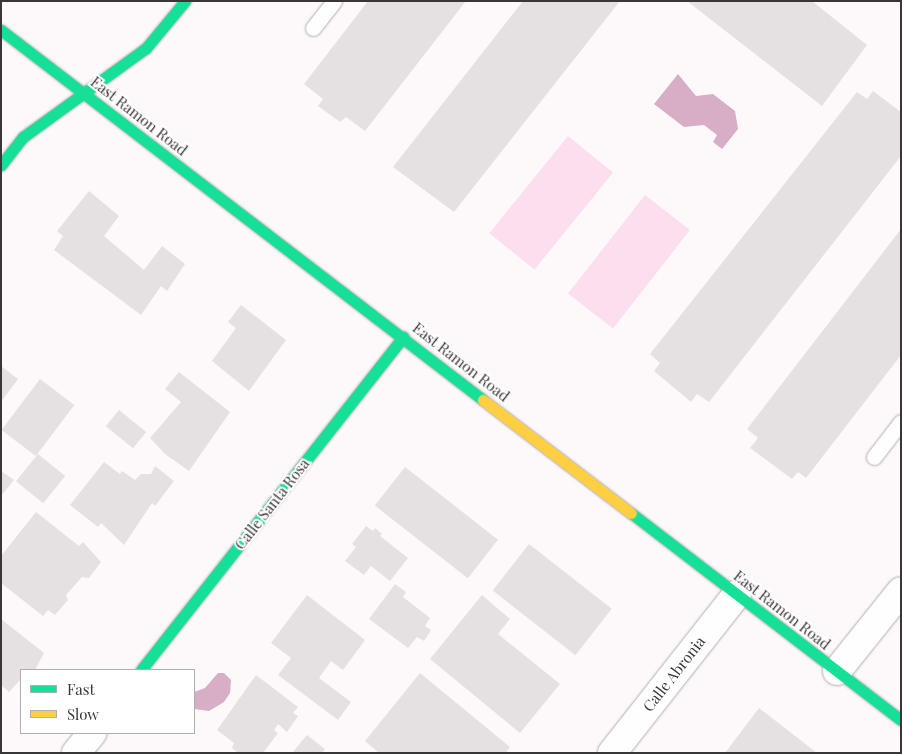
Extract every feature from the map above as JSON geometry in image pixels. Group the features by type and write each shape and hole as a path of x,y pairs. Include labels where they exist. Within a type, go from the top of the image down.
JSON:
{"main road":[{"path":"1,164 23,137 146,48 185,1"},
{"name":"East Ramon Road","path":"1,30 86,93 901,720"},
{"name":"Calle Santa Rosa","path":"142,669 402,336"}],"street":[{"path":"837,671 901,591"},
{"name":"Calle Abronia","path":"612,753 737,594"},
{"path":"76,753 91,734"}],"lane":[{"path":"313,28 334,1"},
{"path":"874,457 901,422"}],"shaded area":[{"path":"678,74 696,96 713,94 735,111 738,129 722,149 713,142 717,135 704,125 684,127 654,104"},
{"path":"568,136 613,173 534,270 489,233"},
{"path":"645,195 690,230 613,329 568,294"},
{"path":"218,673 224,673 231,680 230,693 224,702 209,711 195,709 195,692 205,688"}],"building":[{"path":"368,1 466,1 365,131 346,117 340,122 318,106 323,99 304,84"},
{"path":"523,1 620,1 454,212 393,167"},
{"path":"687,1 812,1 867,45 822,106"},
{"path":"873,91 901,112 901,156 709,402 697,394 691,402 654,371 660,363 650,354 857,92 867,99"},
{"path":"89,191 119,216 104,236 144,270 162,246 185,264 167,291 161,286 141,315 54,250 63,236 57,231"},
{"path":"901,229 901,355 806,478 798,472 792,479 750,448 758,438 747,429"},
{"path":"241,305 286,340 249,391 212,361 236,328 228,322"},
{"path":"1,366 18,379 1,402"},
{"path":"179,372 230,412 189,471 165,454 150,438 181,402 165,389"},
{"path":"40,379 74,405 36,456 1,430"},
{"path":"119,410 146,432 133,448 106,426"},
{"path":"38,454 65,476 43,503 16,481"},
{"path":"104,462 120,474 122,471 135,480 141,474 151,474 155,466 174,481 155,506 152,503 124,545 101,523 98,527 70,505"},
{"path":"405,467 498,540 468,578 375,506"},
{"path":"1,471 14,480 1,496"},
{"path":"36,512 79,546 83,542 101,562 89,578 82,577 66,595 68,600 55,615 48,610 43,616 1,583 1,556"},
{"path":"366,526 373,531 375,528 382,534 380,536 408,558 390,581 371,566 364,575 345,561 356,547 352,544"},
{"path":"529,544 612,609 575,655 493,590"},
{"path":"395,584 406,592 403,597 430,618 425,626 431,630 424,641 417,637 408,648 369,619"},
{"path":"307,595 365,640 343,670 331,661 319,678 351,702 338,720 278,675 291,658 271,643"},
{"path":"482,595 510,619 498,634 560,684 520,733 430,659"},
{"path":"1,619 44,653 36,669 20,669 20,680 9,692 1,685"},
{"path":"420,673 510,747 506,753 379,753 365,741"},
{"path":"256,675 298,707 293,713 298,716 287,732 278,724 274,730 278,733 263,753 238,753 232,748 234,743 217,730"},
{"path":"759,708 817,753 725,753"},
{"path":"307,735 325,749 322,753 292,753"}],"traffic: fast":[{"path":"1,165 23,137 146,48 185,1"},
{"path":"1,30 483,400"},
{"path":"142,669 403,337"},
{"path":"631,513 901,720"}],"traffic: slow":[{"path":"483,400 631,513"}]}
